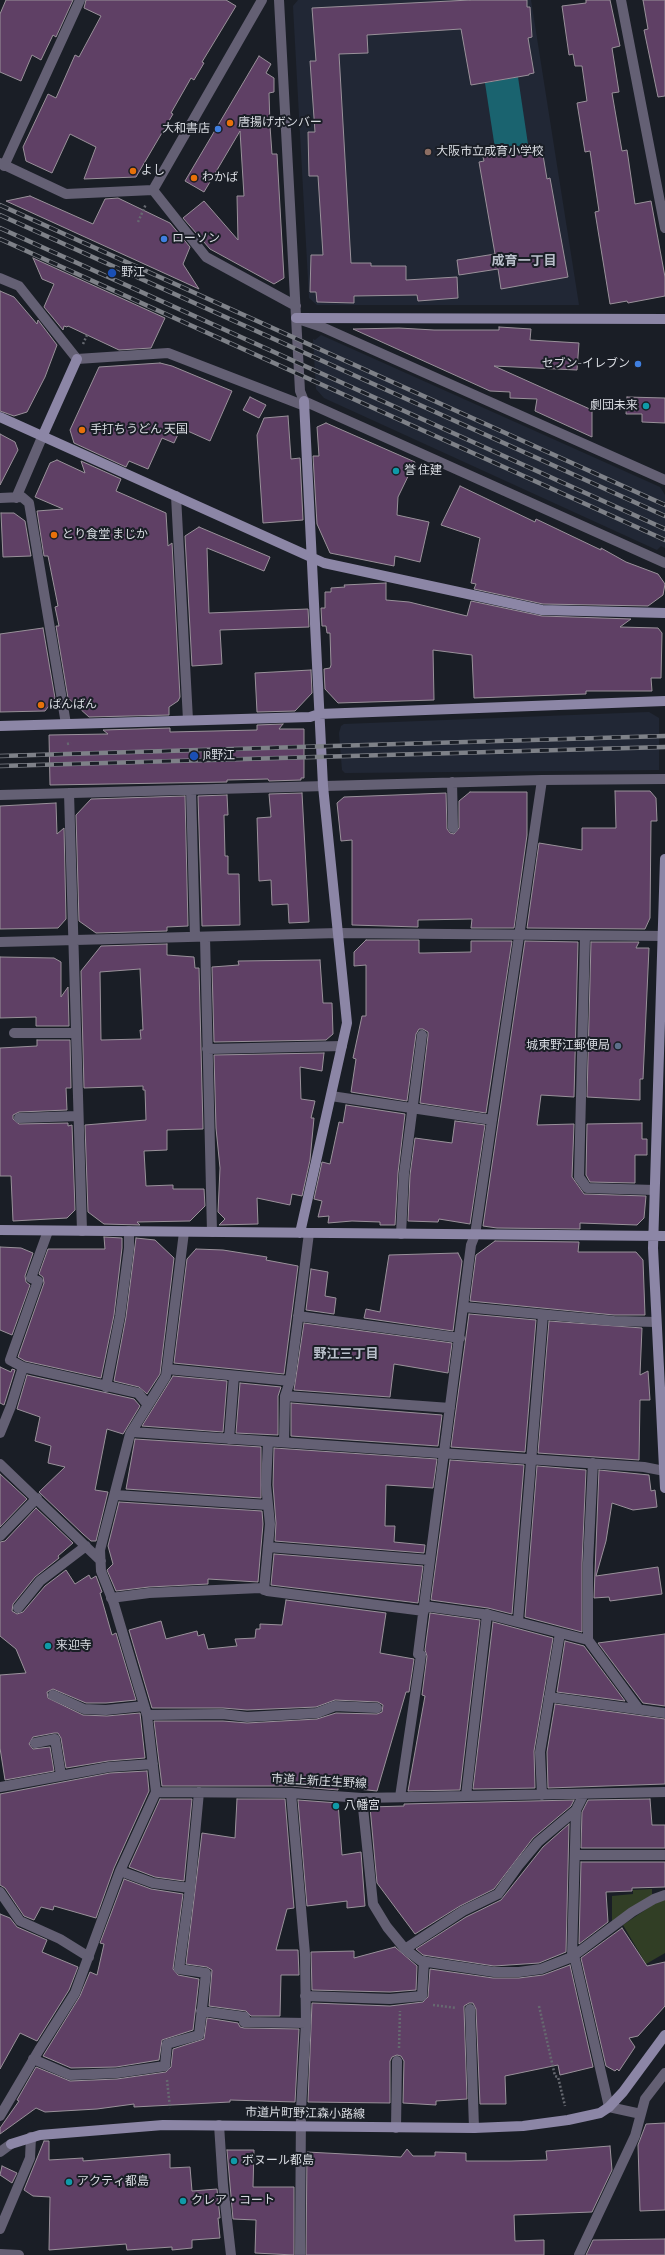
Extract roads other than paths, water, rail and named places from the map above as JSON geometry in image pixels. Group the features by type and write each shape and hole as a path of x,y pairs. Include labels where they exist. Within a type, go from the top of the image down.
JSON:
{"street":[{"path":"80,0 2,164 66,194 152,190"},
{"path":"152,190 262,0"},
{"path":"279,0 300,391 304,403 323,786 347,1023 331,1096 305,1233 298,1316 290,1381 285,1396 284,1442"},
{"path":"621,0 665,228"},
{"path":"152,190 206,257 296,306"},
{"path":"0,278 19,286 77,359"},
{"path":"296,318 665,319"},
{"path":"296,318 322,327 665,480"},
{"path":"77,359 168,353 304,403 665,563"},
{"path":"19,497 43,435 77,359"},
{"path":"0,416 324,563 542,610 665,613"},
{"path":"176,496 188,720"},
{"path":"0,498 19,497 29,503 66,724"},
{"path":"0,726 310,717 319,714 665,701"},
{"path":"0,795 452,782 665,779"},
{"path":"400,1797 421,1656 418,1654 471,1245 475,1235 542,780"},
{"path":"452,782 453,828"},
{"path":"191,790 207,1049 212,1232"},
{"path":"69,793 82,1231"},
{"path":"665,859 664,936 653,1236 665,1488"},
{"path":"0,942 338,933 520,936 664,936"},
{"path":"585,936 578,1177 587,1188 654,1190"},
{"path":"14,1033 76,1033"},
{"path":"401,1234 404,1174 422,1035"},
{"path":"207,1049 342,1046"},
{"path":"331,1096 412,1110 492,1120"},
{"path":"19,1118 78,1116"},
{"path":"0,1230 665,1236"},
{"path":"48,1231 31,1278 38,1281 10,1360 23,1367 106,1387 138,1393 148,1405"},
{"path":"106,1387 120,1316 129,1248 129,1231"},
{"path":"0,2116 33,2059 76,1993 120,1871 156,1792 146,1711 111,1598 101,1571 100,1550 132,1432 166,1376 184,1232"},
{"path":"464,1307 543,1315 656,1322"},
{"path":"518,1621 543,1315"},
{"path":"298,1316 460,1338"},
{"path":"0,1433 11,1406 23,1367"},
{"path":"167,1369 290,1381"},
{"path":"229,1439 234,1376"},
{"path":"285,1396 450,1408"},
{"path":"132,1432 593,1463 664,1470"},
{"path":"264,1590 270,1524 266,1485 268,1442"},
{"path":"593,1463 588,1563 588,1640 638,1708"},
{"path":"0,1464 101,1561"},
{"path":"115,1495 268,1505"},
{"path":"0,1536 37,1498"},
{"path":"18,1608 40,1581 86,1546"},
{"path":"268,1546 430,1560"},
{"path":"111,1598 149,1593 260,1588 264,1590 487,1614 588,1640"},
{"path":"466,1796 487,1614"},
{"path":"542,1795 540,1752 560,1633"},
{"path":"53,1695 84,1709 223,1714 247,1718 317,1713 336,1706 377,1708"},
{"path":"549,1697 638,1708 646,1712 665,1713"},
{"path":"35,1743 55,1739 61,1775"},
{"path":"0,1787 109,1767 153,1764"},
{"name":"市道上新庄生野線","path":"156,1792 291,1793 362,1798 665,1792"},
{"path":"33,2059 70,2075 117,2073 165,2066 167,2044 199,2035 206,1973 179,1969 190,1888 199,1792"},
{"path":"291,1793 292,1830 302,1912 306,2023 301,2109 300,2255"},
{"path":"405,1949 463,1911 498,1894 518,1866 538,1842 576,1810 584,1794"},
{"path":"362,1798 373,1904 387,1927 405,1949 424,1961 494,1972 519,1972 541,1969 573,1956 632,1912 654,1899 665,1896"},
{"path":"576,1810 573,1956 609,2107"},
{"path":"575,1855 665,1855"},
{"path":"120,1871 153,1883 190,1888"},
{"path":"0,1892 3,1903 20,1921 60,1939 89,1957"},
{"path":"305,1996 350,1999 422,1996 424,1961"},
{"path":"470,2009 474,2128"},
{"path":"201,2011 245,2016 244,2022 306,2023"},
{"path":"609,2107 624,2092 665,2035"},
{"path":"396,2128 397,2061"},
{"path":"579,2255 635,2136 644,2099 665,2073"},
{"path":"609,2107 641,2114"},
{"name":"市道片町野江森小路線","path":"11,2144 31,2137 163,2126 219,2125 474,2128 523,2126 568,2120 600,2113 609,2107"},
{"path":"219,2125 223,2185 231,2255"},
{"path":"0,2229 30,2158 31,2137"},
{"path":"0,2140 11,2144"},
{"path":"0,2152 11,2144"},
{"path":"0,2254 19,2255"}],"water":[{"path":"518,77 529,151 496,155 485,83"}],"railway":[{"path":"0,205 665,505"},
{"path":"0,215 665,516"},
{"path":"0,228 665,529"},
{"path":"0,239 665,540"},
{"path":"0,756 665,736"},
{"path":"0,766 665,747"}],"place":[{"name":"唐揚げボンバー","path":"230,123"},
{"name":"大和書店","path":"218,129"},
{"name":"大阪市立成育小学校","path":"428,152"},
{"name":"よし","path":"133,171"},
{"name":"わかば","path":"194,178"},
{"name":"ローソン","path":"164,239"},
{"name":"野江","path":"112,273"},
{"name":"セブン-イレブン","path":"638,364"},
{"name":"劇団未来","path":"646,406"},
{"name":"手打ちうどん 天国","path":"82,430"},
{"name":"誉 住建","path":"396,471"},
{"name":"とり食堂 まじか","path":"54,535"},
{"name":"ばんばん","path":"41,705"},
{"name":"JR野江","path":"194,756"},
{"name":"城東野江郵便局","path":"618,1046"},
{"name":"来迎寺","path":"48,1646"},
{"name":"八幡宮","path":"336,1806"},
{"name":"ボヌール都島","path":"234,2161"},
{"name":"アクティ都島","path":"69,2182"},
{"name":"クレア・コート","path":"183,2201"}],"district":[{"name":"成育一丁目","path":"524,262"},
{"name":"野江三丁目","path":"346,1355"}]}
